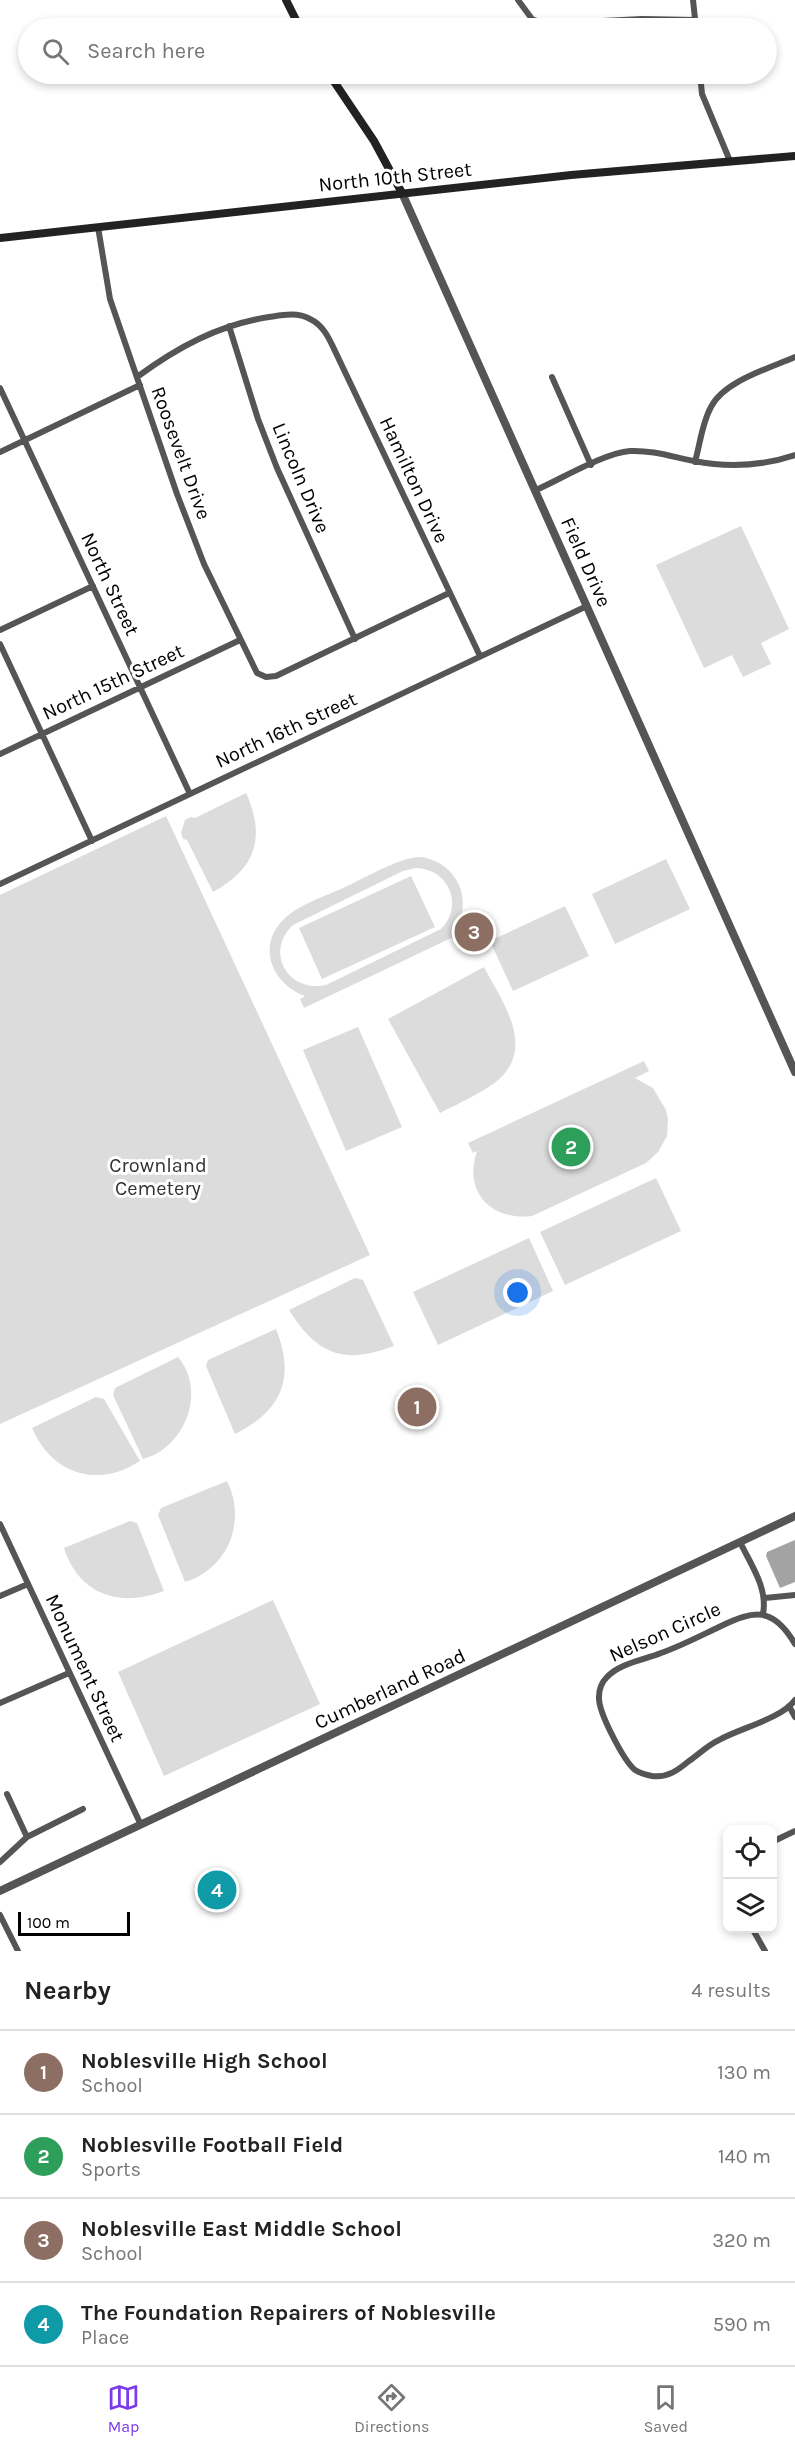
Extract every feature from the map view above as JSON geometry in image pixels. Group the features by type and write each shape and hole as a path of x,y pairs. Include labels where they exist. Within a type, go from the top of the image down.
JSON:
{"main road":[{"path":"286,0 295,18"},
{"name":"Field Drive","path":"336,84 374,141 402,193"},
{"name":"North 10th Street","path":"0,238 402,193 795,156"}],"street":[{"path":"518,0 531,18"},
{"path":"693,0 695,18"},
{"path":"701,84 702,94 730,161"},
{"name":"Field Drive","path":"402,193 795,1072"},
{"name":"Roosevelt Drive","path":"98,227 110,299 137,377 204,564 255,670 266,676 276,676 355,639"},
{"name":"Hamilton Drive","path":"229,326 261,318 293,314 315,322 324,330 480,656"},
{"path":"137,377 193,340 229,326"},
{"name":"Lincoln Drive","path":"229,326 258,419 277,468 355,639"},
{"path":"695,462 707,415 716,398 731,385 795,357"},
{"path":"552,377 591,465"},
{"path":"0,452 140,385"},
{"name":"North Street","path":"0,388 190,794"},
{"path":"536,490 618,454 636,451 728,466 795,455"},
{"path":"0,630 93,586"},
{"path":"355,639 449,593"},
{"name":"North 16th Street","path":"0,884 587,606"},
{"name":"North 15th Street","path":"0,754 240,640"},
{"path":"0,644 92,841"},
{"name":"Cumberland Road","path":"0,1891 795,1516"},
{"name":"Monument Street","path":"0,1524 141,1825"},
{"path":"740,1542 765,1598 763,1614 779,1623 795,1644"},
{"path":"0,1596 27,1584"},
{"path":"765,1598 795,1595"},
{"name":"Nelson Circle","path":"763,1614 742,1616 671,1649 612,1672 602,1684 598,1699 600,1707 626,1760 635,1770 659,1776 676,1771 716,1741 789,1706 795,1700"},
{"path":"0,1704 69,1673"},
{"path":"789,1706 795,1717"},
{"path":"7,1794 27,1838"},
{"path":"0,1862 27,1838 83,1809"},
{"path":"777,1840 795,1831"},
{"path":"0,1915 18,1951"},
{"path":"754,1933 765,1951"}],"green space":[{"path":"741,526 789,629 761,643 771,664 743,677 732,655 704,668 656,565"},
{"path":"246,793 255,824 256,838 253,850 248,862 239,873 213,892 187,840 183,839 181,833 185,820 195,818"},
{"name":"Crownland Cemetery","path":"166,816 370,1255 0,1424 0,895"},
{"path":"422,857 443,866 457,881 463,901 459,923 463,921 468,930 304,1008 300,999 305,996 284,983 272,963 271,941 284,919 303,905 388,866 406,859","holes":["416,868 427,870 444,881 452,899 448,920 441,929 326,985 312,986 301,983 291,977 284,968 281,947 293,925 403,871"]},
{"path":"666,859 690,909 615,944 592,894"},
{"path":"411,876 435,927 322,979 299,928"},
{"path":"565,906 589,956 513,991 490,941"},
{"path":"484,967 513,1027 514,1057 507,1071 493,1084 440,1113 388,1019"},
{"path":"358,1027 402,1127 346,1151 303,1050"},
{"path":"644,1061 649,1071 635,1078 653,1088 666,1110 668,1119 667,1136 658,1152 646,1163 532,1216 504,1214 484,1201 477,1191 474,1179 477,1151 473,1153 468,1143"},
{"path":"656,1178 681,1231 565,1285 540,1232"},
{"path":"529,1238 553,1291 438,1345 413,1292"},
{"path":"355,1278 363,1280 394,1346 360,1355 333,1352 310,1337 289,1310"},
{"path":"276,1329 284,1363 284,1378 280,1392 264,1415 235,1434 206,1366 208,1360"},
{"path":"178,1357 187,1371 191,1386 191,1401 187,1417 180,1431 170,1443 158,1453 143,1459 113,1395 115,1388"},
{"path":"96,1397 104,1399 140,1461 124,1470 92,1475 77,1472 51,1456 32,1428"},
{"path":"227,1481 233,1496 235,1512 230,1542 213,1566 200,1576 185,1582 158,1515 161,1508"},
{"path":"130,1521 137,1523 164,1591 132,1598 103,1594 80,1577 64,1548"},
{"path":"273,1600 320,1704 164,1776 118,1672"}],"shaded area":[{"path":"795,1540 795,1582 780,1588 766,1556 767,1552"}],"place":[{"name":"Noblesville East Middle School","path":"474,932"},
{"name":"Noblesville Football Field","path":"571,1147"},
{"name":"Noblesville High School","path":"417,1407"},
{"name":"The Foundation Repairers of Noblesville","path":"217,1890"}]}
